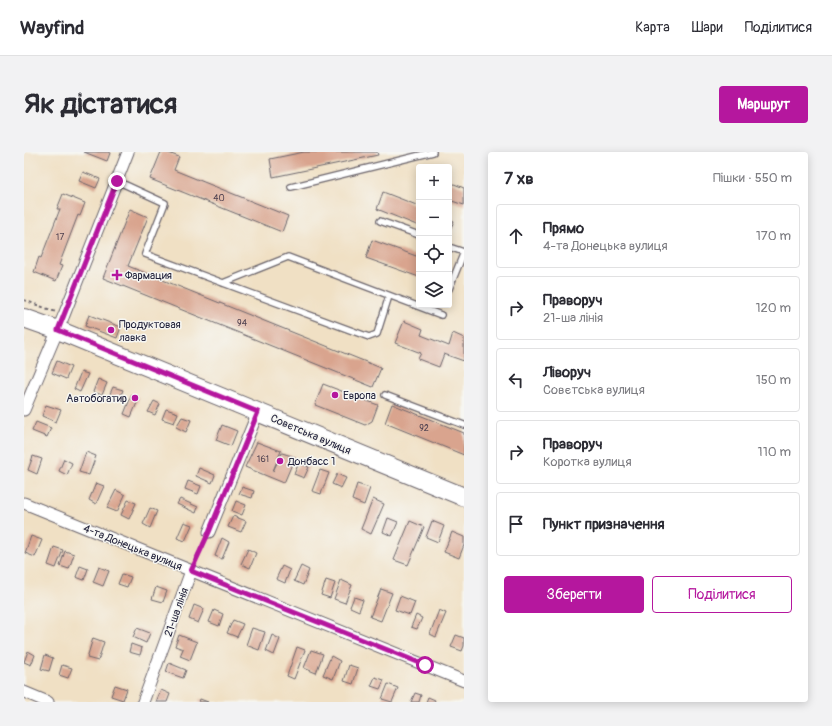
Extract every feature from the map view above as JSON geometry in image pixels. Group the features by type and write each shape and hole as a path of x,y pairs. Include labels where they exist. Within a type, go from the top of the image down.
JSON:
{"main road":[{"name":"Совєтська вулиця","path":"24,318 61,323 258,412 464,497"}],"street":[{"path":"24,410 61,323 128,152"},
{"path":"209,532 258,412"},
{"name":"4-та Донецька вулиця","path":"24,503 464,681"},
{"name":"21-ша лінія","path":"143,702 191,571"},
{"path":"24,692 48,702"}],"lane":[{"path":"291,187 433,152"},
{"path":"117,181 165,203 145,254 369,337 377,334 389,296"},
{"path":"380,221 416,234"},
{"path":"452,248 464,252 452,281"},
{"path":"223,283 288,257 441,315"},
{"path":"385,395 464,425"}],"path":[{"path":"24,300 61,323"},
{"path":"191,571 209,532"}],"building":[{"path":"84,152 108,152 110,153 107,161"},
{"path":"161,152 166,152 179,157 174,170 288,216 282,232 150,179"},
{"path":"304,152 377,152 378,155 273,177 270,159"},
{"path":"83,172 100,179 96,188 79,181"},
{"path":"452,183 464,188 464,205 452,201"},
{"path":"383,192 416,205 416,225 377,209"},
{"path":"63,194 85,203 80,216 78,215 59,265 62,266 56,281 34,272 60,209 57,209"},
{"path":"130,209 148,217 128,266 381,368 373,387 103,278"},
{"path":"372,240 416,256 416,276 366,258"},
{"path":"89,315 121,327 117,338 85,326"},
{"path":"404,321 423,329 421,335 449,346 453,333 464,338 464,361 444,354 439,367 418,359 421,353 395,343"},
{"path":"57,361 71,367 66,379 52,373"},
{"path":"81,372 88,374 80,392 74,389"},
{"path":"98,379 107,383 102,395 93,392"},
{"name":"Европа","path":"323,384 378,405 372,421 365,425 315,405"},
{"path":"113,387 123,390 119,400 109,396"},
{"path":"132,394 139,398 131,417 124,414"},
{"path":"154,401 160,404 155,415 148,412"},
{"path":"392,404 464,433 464,455 385,423"},
{"path":"46,405 61,410 56,422 42,416"},
{"path":"166,409 178,413 174,423 162,419"},
{"path":"182,417 191,420 186,432 176,427"},
{"path":"36,422 51,428 47,437 32,431"},
{"path":"222,425 237,431 231,446 216,440"},
{"path":"257,442 281,451 273,471 282,453 295,457 284,483 245,467"},
{"path":"86,452 96,456 89,475 79,472"},
{"path":"33,456 42,459 37,474 28,470"},
{"path":"64,459 72,463 67,475 59,471"},
{"path":"299,463 309,467 304,478 294,474"},
{"path":"199,468 215,475 212,483 196,476"},
{"path":"320,470 329,473 321,494 312,491"},
{"path":"337,474 346,478 341,488 332,484"},
{"path":"188,481 201,486 198,494 185,489"},
{"path":"96,483 104,486 96,504 89,500"},
{"path":"357,484 370,488 364,505 352,500"},
{"path":"242,487 254,491 252,498 239,494"},
{"path":"116,490 125,495 117,512 107,508"},
{"path":"180,499 198,507 196,513 177,504"},
{"path":"373,499 384,504 371,534 361,529"},
{"path":"128,500 136,503 129,519 121,515"},
{"path":"236,501 246,505 242,515 232,511"},
{"path":"150,508 157,511 150,528 143,524"},
{"path":"233,516 246,521 241,532 228,527"},
{"path":"388,518 398,522 392,536 383,532"},
{"path":"410,521 424,527 408,565 394,560"},
{"path":"432,521 444,526 438,542 426,537"},
{"path":"184,522 192,525 185,541 177,538"},
{"path":"452,532 464,537 464,545 459,558 444,552"},
{"path":"31,536 42,540 35,557 25,553"},
{"path":"222,538 229,542 222,559 215,556"},
{"path":"54,547 63,550 56,568 48,565"},
{"path":"248,549 256,553 250,568 241,564"},
{"path":"65,551 74,554 69,569 60,566"},
{"path":"80,566 88,569 84,580 76,577"},
{"path":"282,566 290,570 285,583 276,579"},
{"path":"301,566 309,570 303,585 294,581"},
{"path":"99,567 109,571 103,586 93,582"},
{"path":"122,574 131,577 127,587 118,584"},
{"path":"326,580 335,583 330,598 321,595"},
{"path":"341,580 352,585 345,603 334,599"},
{"path":"156,587 167,591 163,602 152,599"},
{"path":"381,589 392,593 381,621 370,617"},
{"path":"400,596 415,602 410,615 395,610"},
{"path":"354,597 363,600 359,611 350,607"},
{"path":"194,605 204,609 198,623 189,619"},
{"path":"214,610 223,614 219,626 209,622"},
{"path":"439,610 446,613 436,637 430,634"},
{"path":"416,615 422,618 417,629 411,627"},
{"path":"233,620 243,624 237,637 227,633"},
{"path":"137,628 150,633 146,643 133,637"},
{"path":"252,628 265,632 259,650 246,645"},
{"path":"179,635 197,642 190,660 180,656 183,649 175,646"},
{"path":"272,635 280,639 274,655 266,651"},
{"path":"456,635 464,638 464,646 462,651 451,647"},
{"path":"93,638 104,642 98,661 87,658"},
{"path":"131,644 142,648 140,655 129,652"},
{"path":"297,647 305,650 294,679 287,676"},
{"path":"311,650 323,654 316,673 304,668"},
{"path":"28,651 35,655 31,665 24,662"},
{"path":"45,655 53,658 49,671 41,669"},
{"path":"331,656 340,661 333,679 323,675"},
{"path":"169,663 186,670 183,678 166,672"},
{"path":"62,665 72,668 68,678 59,675"},
{"path":"349,665 358,668 353,684 344,681"},
{"path":"375,677 384,680 380,689 371,686"},
{"path":"388,684 398,688 392,702 382,699"},
{"path":"115,685 127,689 123,700 111,696"},
{"path":"161,690 170,694 167,702 156,702"},
{"path":"415,693 421,695 419,702 411,702"},
{"path":"428,697 435,700 434,702 426,702"},
{"path":"200,699 208,702 199,702"}],"place":[{"name":"Фармация","path":"117,275"},
{"name":"Продуктовая лавка","path":"111,330"},
{"name":"Европа","path":"335,395"},
{"name":"Автобогатир","path":"135,398"},
{"name":"Донбасс 1","path":"280,461"}],"route":[{"path":"117,181 58,330 258,412 209,532 191,571 425,665"}]}
